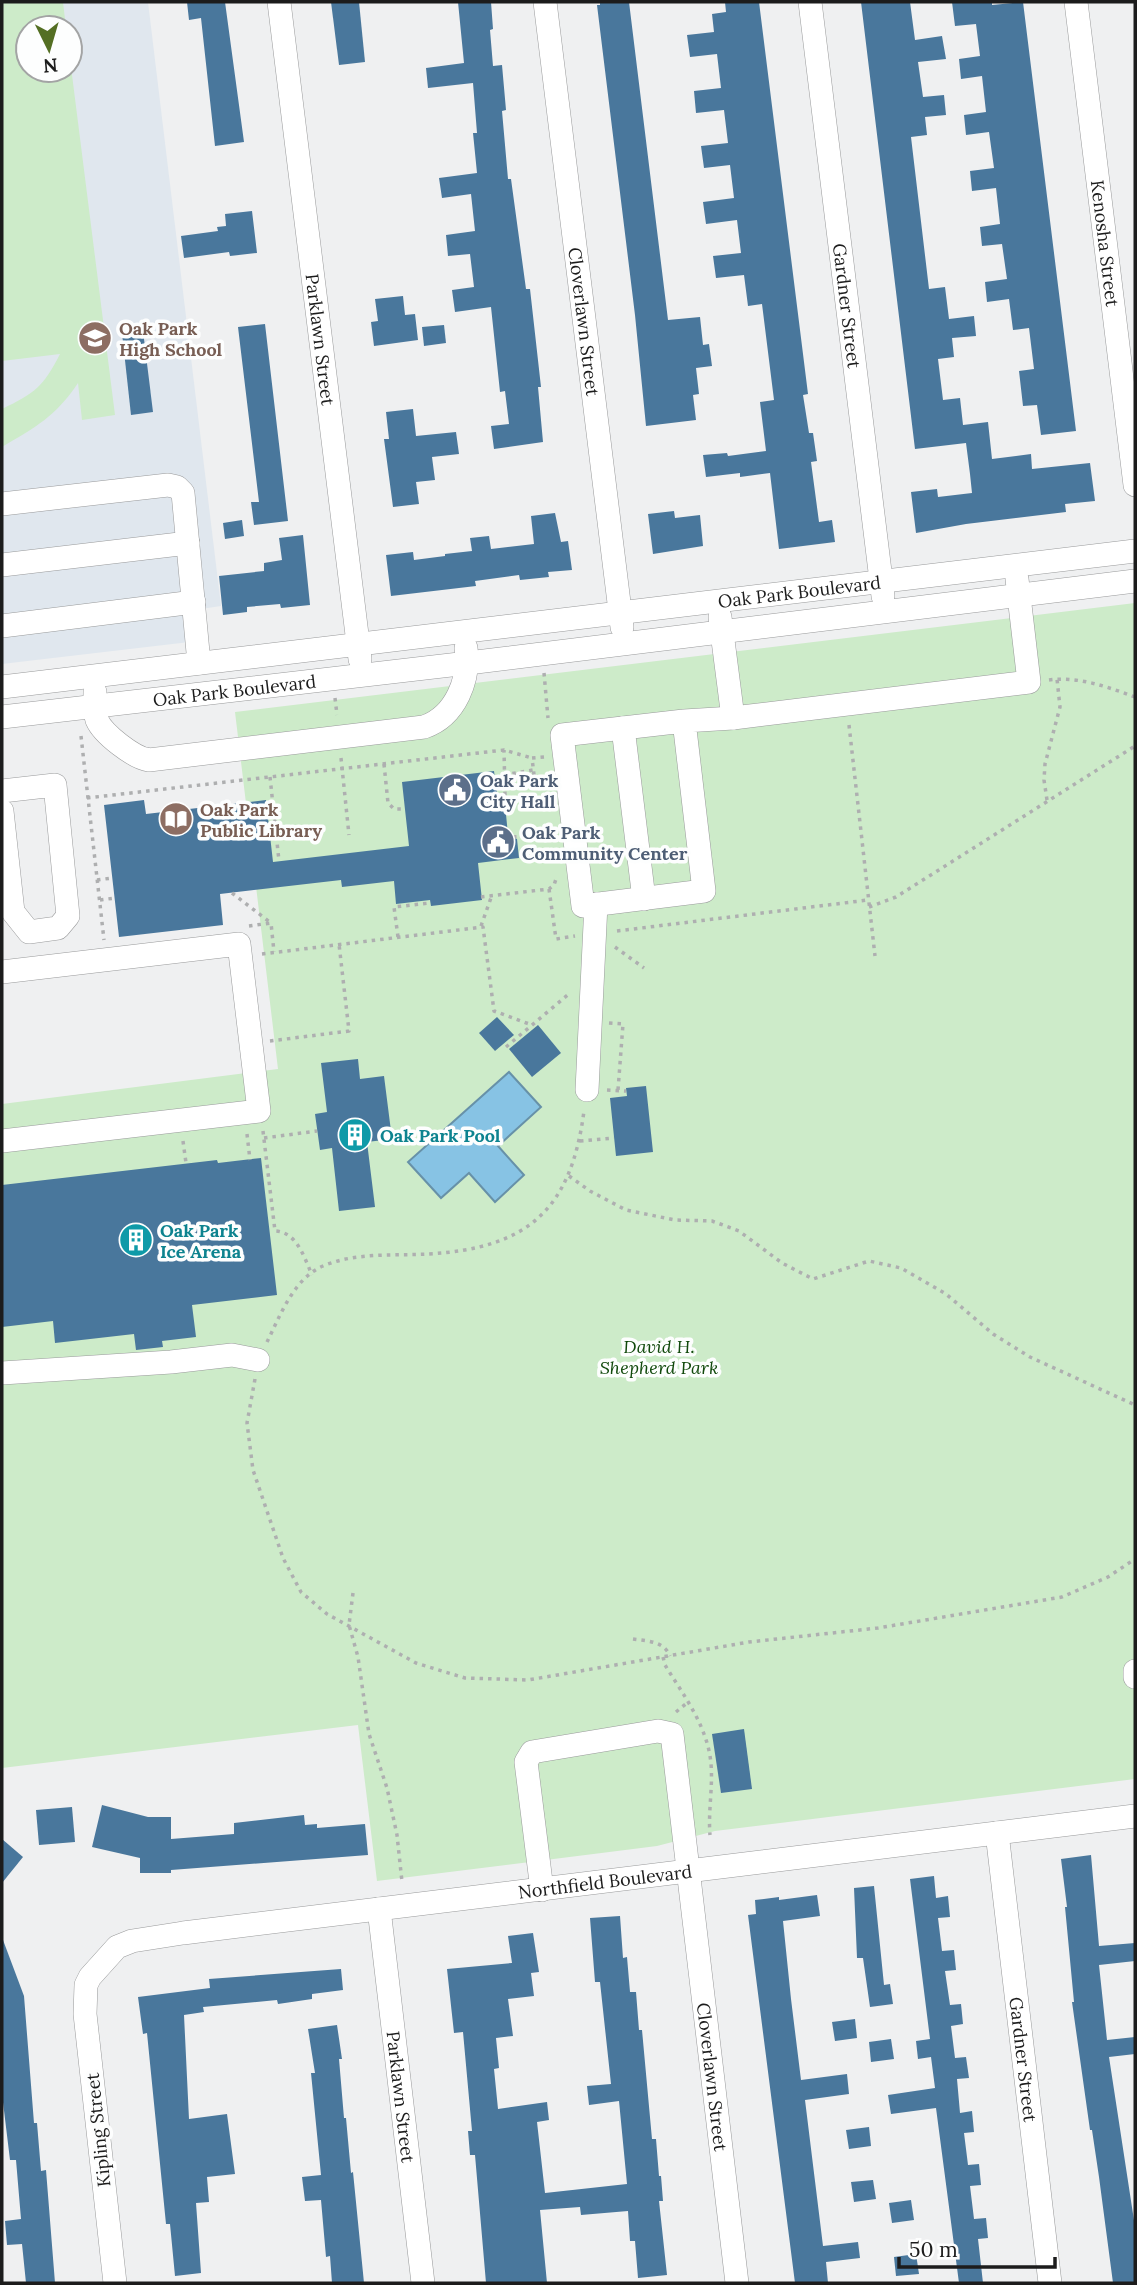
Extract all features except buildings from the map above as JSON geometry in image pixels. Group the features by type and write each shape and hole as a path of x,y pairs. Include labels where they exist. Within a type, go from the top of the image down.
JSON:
{"street":[{"name":"Parklawn Street","path":"279,2 362,675"},
{"name":"Cloverlawn Street","path":"545,2 624,643"},
{"name":"Gardner Street","path":"810,2 885,611"},
{"name":"Kenosha Street","path":"1076,2 1135,485"},
{"path":"2,504 177,486 183,493 199,663"},
{"path":"2,565 188,543"},
{"name":"Oak Park Boulevard","path":"2,687 1135,551"},
{"path":"684,720 704,891 583,906 562,735 684,720 733,718 1029,682 1015,566"},
{"name":"Oak Park Boulevard","path":"2,717 1135,581"},
{"path":"719,600 733,718"},
{"path":"2,626 194,601"},
{"path":"96,675 95,706 100,725 135,757 142,759 424,727 437,722 466,681 468,663 464,631"},
{"path":"623,728 643,899"},
{"path":"2,791 55,785 68,916 58,928 29,932 13,912 2,811"},
{"path":"587,1090 592,981 603,939 596,904"},
{"path":"2,972 239,944 260,1117 2,1141"},
{"path":"2,1373 102,1368 232,1355 258,1360"},
{"path":"1135,1671 1135,1677"},
{"name":"Cloverlawn Street","path":"542,1890 526,1762 532,1752 658,1731 672,1734 737,2283"},
{"name":"Northfield Boulevard","path":"90,1977 117,1947 132,1941 1135,1816"},
{"name":"Gardner Street","path":"997,1833 1050,2283"},
{"name":"Parklawn Street","path":"379,1909 424,2283"},
{"name":"Kipling Street","path":"90,1977 86,1985 85,2014 115,2283"}],"path":[{"path":"544,671 548,720"},
{"path":"1047,801 1045,764 1060,707 1057,679"},
{"path":"1029,682 1057,679 1110,687 1135,696"},
{"path":"334,688 349,835"},
{"path":"847,705 875,956"},
{"path":"81,727 104,942"},
{"path":"869,907 896,897 1135,746"},
{"path":"87,798 504,750 532,758 552,756"},
{"path":"498,800 505,795 504,750"},
{"path":"532,758 535,783 547,796 549,809"},
{"path":"384,764 388,803 394,809 405,809"},
{"path":"505,775 533,770"},
{"path":"270,777 279,861"},
{"path":"550,822 553,846"},
{"path":"513,837 552,835"},
{"path":"481,897 549,889 557,878 556,867"},
{"path":"97,880 112,878"},
{"path":"549,889 556,939 603,939 869,900"},
{"path":"232,893 271,923 274,952"},
{"path":"481,927 492,895"},
{"path":"99,900 115,898"},
{"path":"398,937 394,907 430,903"},
{"path":"243,927 271,923"},
{"path":"258,954 481,927"},
{"path":"481,927 494,1011 532,1025"},
{"path":"603,939 645,968"},
{"path":"268,1041 349,1031 339,944"},
{"path":"506,1047 582,982 592,981"},
{"path":"587,1090 580,1141 568,1175 560,1192 530,1227 481,1247 430,1254 373,1254 322,1266 293,1291 258,1360 247,1423 253,1470 268,1520 283,1558 301,1592 327,1614 416,1663 465,1678 528,1681 749,1642 878,1628 1062,1597 1108,1577 1135,1559"},
{"path":"250,1160 246,1125 260,1117 275,1231 283,1231 291,1236 312,1275"},
{"path":"264,1138 317,1131"},
{"path":"182,1133 186,1163"},
{"path":"580,1141 614,1138"},
{"path":"568,1175 590,1191 626,1210 675,1220 712,1221 739,1231 782,1263 813,1279 869,1261 901,1268 946,1294 993,1334 1030,1357 1135,1405"},
{"path":"353,1593 349,1625 358,1657 369,1734 387,1788 397,1835 402,1882"},
{"path":"633,1639 657,1642 669,1650 670,1656"},
{"path":"663,1657 665,1665 707,1737 712,1782 708,1811 710,1835"}],"shaded area":[{"name":"Oak Park High School","path":"2,2 148,2 221,606 194,610 198,641 2,664"}],"green space":[{"path":"2,2 63,2 64,14 14,14 14,84 73,84 115,415 82,420 78,383 62,404 44,420 2,447 2,409 37,388 60,354 2,361"},
{"name":"David H. Shepherd Park","path":"1135,603 1135,1779 715,1831 657,1846 377,1881 358,1725 2,1768 2,1104 278,1069 235,712"}],"water":[{"path":"509,1072 541,1107 498,1146 524,1175 495,1202 469,1173 441,1198 408,1162"}],"place":[{"name":"Oak Park High School","path":"95,338"},
{"name":"Oak Park City Hall","path":"455,790"},
{"name":"Oak Park Public Library","path":"176,819"},
{"name":"Oak Park Community Center","path":"498,842"},
{"name":"Oak Park Pool","path":"355,1135"},
{"name":"Oak Park Ice Arena","path":"136,1240"}]}
